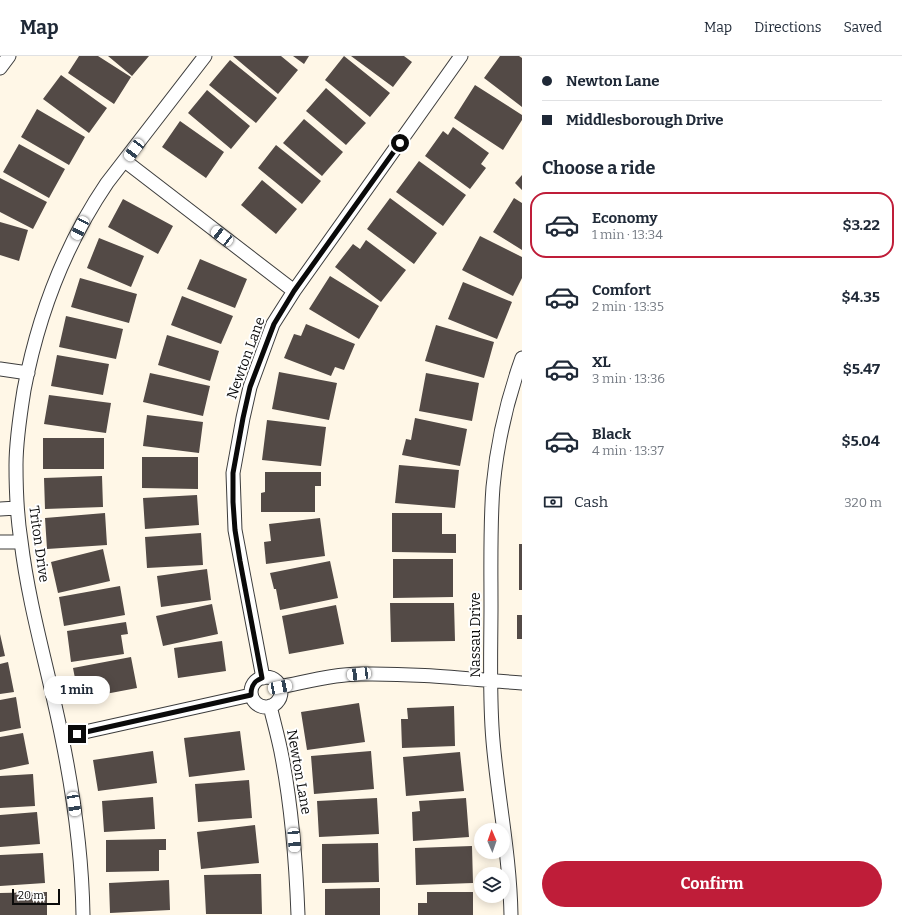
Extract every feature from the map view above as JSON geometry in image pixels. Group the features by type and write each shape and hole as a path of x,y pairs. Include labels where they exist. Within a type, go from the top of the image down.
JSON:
{"street":[{"path":"0,68 9,56"},
{"name":"Triton Drive","path":"83,915 77,823 62,737 28,588 21,542 17,508 17,437 28,373 46,306 70,247 94,203 107,183 126,161 205,56"},
{"name":"Newton Lane","path":"262,678 235,530 233,473 250,387 274,324 294,291 461,56"},
{"path":"126,161 294,291"},
{"name":"Nassau Drive","path":"511,915 511,882 493,740 490,681 493,488 501,431 507,403 522,358"},
{"path":"0,369 28,373"},
{"path":"0,509 17,508"},
{"path":"0,542 21,542"},
{"path":"280,687 326,678 359,674 426,676 522,683"},
{"path":"262,678 271,679 280,687 278,701 270,706 260,706 256,704 251,695 252,686 255,682 262,678"},
{"path":"62,737 251,695"},
{"name":"Newton Lane","path":"270,706 282,756 289,798 294,846 298,915"}],"building":[{"path":"79,56 98,56 131,77 114,104 68,73"},
{"path":"108,56 149,56 132,76"},
{"path":"233,56 281,56 298,70 278,94"},
{"path":"293,56 309,56 304,64"},
{"path":"344,56 390,93 370,117 325,80"},
{"path":"351,56 404,56 412,62 393,87"},
{"path":"500,56 519,56 522,58 522,107 484,78"},
{"path":"230,60 277,98 256,123 209,85"},
{"path":"61,75 107,108 89,133 43,99"},
{"path":"475,85 522,115 522,120 503,150 454,118"},
{"path":"326,88 366,123 346,145 306,111"},
{"path":"207,90 250,126 231,149 188,113"},
{"path":"37,109 85,137 69,165 21,137"},
{"path":"304,119 343,152 322,176 283,143"},
{"path":"180,121 224,152 206,178 162,147"},
{"path":"453,127 489,153 481,164 486,168 470,189 425,156 443,131 448,135"},
{"path":"19,144 65,169 49,198 3,172"},
{"path":"276,145 321,181 302,204 258,168"},
{"path":"419,161 466,195 443,226 396,192"},
{"path":"522,175 522,190 515,183"},
{"path":"0,178 47,202 33,229 0,212"},
{"path":"262,180 297,209 276,234 241,205"},
{"path":"390,198 437,233 414,264 367,229"},
{"path":"514,198 522,203 522,250 493,232"},
{"path":"123,199 173,226 158,254 108,227"},
{"path":"0,222 28,230 19,261 0,255"},
{"path":"480,236 522,257 522,278 513,296 462,270"},
{"path":"99,238 144,256 131,287 87,268"},
{"path":"366,240 406,270 381,302 335,267 353,244 360,249"},
{"path":"200,259 247,279 235,308 187,289"},
{"path":"330,276 379,306 359,339 309,309"},
{"path":"80,278 137,294 129,323 71,307"},
{"path":"463,282 512,302 497,339 448,319"},
{"path":"182,296 233,316 221,344 171,325"},
{"path":"66,316 123,329 116,359 59,347"},
{"path":"306,324 355,344 344,370 335,367 331,376 284,358 294,334 301,336"},
{"path":"436,325 494,342 484,378 425,361"},
{"path":"167,335 219,351 210,381 158,365"},
{"path":"57,355 109,364 103,395 51,386"},
{"path":"279,372 337,383 329,420 272,409"},
{"path":"150,373 210,386 203,416 143,402"},
{"path":"426,373 479,383 472,421 419,411"},
{"path":"49,395 111,403 106,433 44,424"},
{"path":"147,415 203,422 199,453 143,446"},
{"path":"415,418 467,429 460,466 402,455 406,439 411,440"},
{"path":"267,420 326,427 321,466 262,460"},
{"path":"43,438 104,438 104,469 43,469"},
{"path":"142,457 198,457 198,489 142,488"},
{"path":"399,465 459,470 455,508 395,503"},
{"path":"265,472 321,472 321,486 315,486 315,512 261,512 261,493 265,492"},
{"path":"102,476 103,507 45,509 44,478"},
{"path":"197,495 199,525 145,529 143,498"},
{"path":"105,513 107,545 47,549 45,518"},
{"path":"392,513 442,513 442,534 456,534 456,553 392,552"},
{"path":"320,518 325,556 266,564 264,542 271,541 269,524"},
{"path":"201,533 203,565 147,568 145,537"},
{"path":"519,544 522,544 522,590 519,590"},
{"path":"103,549 110,581 58,593 51,562"},
{"path":"393,559 453,559 453,597 393,598"},
{"path":"330,561 338,598 280,610 276,589 274,589 270,573"},
{"path":"207,569 211,600 161,607 157,576"},
{"path":"120,586 125,615 64,626 59,597"},
{"path":"390,603 454,603 455,641 391,642"},
{"path":"212,604 218,634 163,646 156,616"},
{"path":"336,605 344,644 289,654 282,616"},
{"path":"517,615 522,615 522,639 517,639"},
{"path":"126,622 128,634 121,635 124,654 71,662 67,631"},
{"path":"0,634 5,656 0,657"},
{"path":"222,641 226,671 178,678 174,648"},
{"path":"131,657 137,688 79,699 73,668"},
{"path":"8,662 14,692 0,694 0,664"},
{"path":"16,697 21,728 0,732 0,700"},
{"path":"359,703 365,742 307,750 301,712"},
{"path":"454,706 455,746 402,748 401,719 408,719 407,708"},
{"path":"240,731 245,770 189,777 184,738"},
{"path":"23,733 29,764 0,770 0,737"},
{"path":"153,751 157,783 98,791 93,760"},
{"path":"371,751 374,789 314,794 311,756"},
{"path":"460,752 464,791 406,796 403,757"},
{"path":"33,774 35,806 0,808 0,776"},
{"path":"249,780 252,818 198,822 195,784"},
{"path":"153,797 155,829 104,832 102,801"},
{"path":"377,798 379,834 319,837 317,801"},
{"path":"466,798 469,837 413,841 412,812 420,811 419,801"},
{"path":"37,812 40,844 0,847 0,815"},
{"path":"255,825 259,863 201,869 197,832"},
{"path":"166,839 166,850 159,850 159,871 106,872 106,840"},
{"path":"378,843 379,882 322,883 322,844"},
{"path":"472,846 473,883 416,885 415,848"},
{"path":"43,853 45,883 0,886 0,855"},
{"path":"261,874 262,914 206,914 204,875"},
{"path":"169,880 170,910 110,913 109,883"},
{"path":"380,888 380,915 325,915 325,889"},
{"path":"47,892 47,915 0,915 0,893"},
{"path":"427,892 473,892 473,915 418,915 418,903 427,903"}],"route":[{"path":"77,734 251,695 252,686 255,682 262,678 240,561 235,530 233,502 233,473 250,387 274,324 294,291 400,143"}]}
